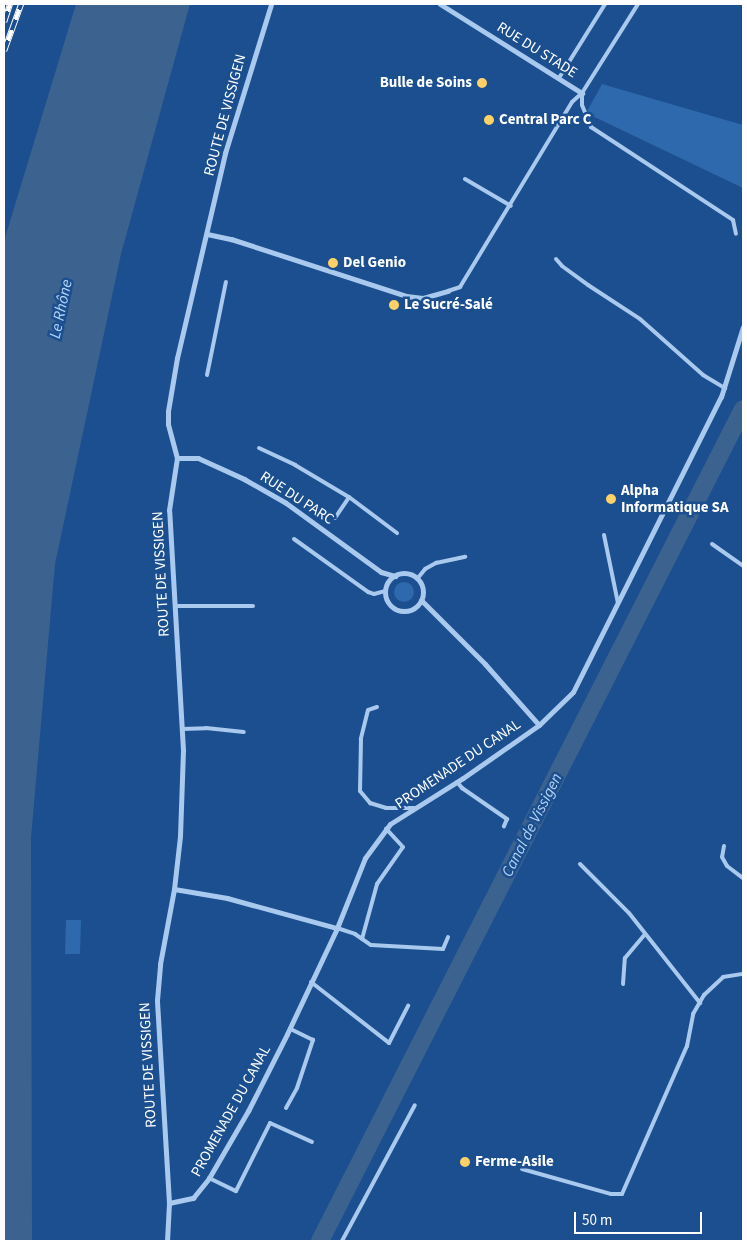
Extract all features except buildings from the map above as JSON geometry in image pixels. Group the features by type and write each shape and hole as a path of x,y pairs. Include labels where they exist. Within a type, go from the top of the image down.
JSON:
{"street":[{"name":"ROUTE DE VISSIGEN","path":"167,1241 169,1203 157,1000 160,964 174,889 181,819 182,729 169,510 178,458 168,424 169,402 178,350 235,118 270,4"},
{"name":"RUE DU STADE","path":"440,4 582,93"},
{"path":"207,234 231,239 406,296 423,298 448,291"},
{"name":"PROMENADE DU CANAL","path":"169,1203 193,1198 208,1178 248,1111 290,1029 337,928 365,858 386,829 390,824 457,782 539,725 564,704 573,692 725,388 743,327"},
{"name":"RUE DU PARC","path":"178,458 198,458 244,479 286,503 381,572 395,576 407,574 417,579"},
{"path":"395,576 390,580 385,591 389,604 400,611 412,610 421,600 423,589 417,579"},
{"path":"421,600 485,664 539,725"},
{"path":"174,889 227,898 337,928"}],"lane":[{"path":"558,78 605,4"},
{"name":"RUE DU STADE","path":"582,93 638,4"},
{"path":"448,291 460,287 511,206 572,102 582,93"},
{"path":"582,93 582,105 591,127 733,220 736,234"},
{"path":"465,179 511,206"},
{"path":"556,259 588,286 640,319 703,375 725,388"},
{"path":"207,375 226,282"},
{"path":"259,448 349,497 397,533"},
{"path":"335,518 349,497"},
{"path":"604,535 618,603"},
{"path":"294,539 368,592 374,594 385,591"},
{"path":"712,544 743,566"},
{"path":"417,579 424,569 436,563 465,557"},
{"path":"175,606 253,606"},
{"path":"377,707 368,710 361,738 360,791 370,802 386,808 414,808"},
{"path":"182,729 206,728 244,732"},
{"path":"457,782 462,788 508,819 504,826"},
{"path":"362,939 377,884 403,847 386,829"},
{"path":"724,846 722,857 727,866 743,878"},
{"path":"580,864 629,913 700,1003"},
{"path":"337,928 371,945 443,949 448,937"},
{"path":"623,984 625,958 645,934"},
{"path":"522,1169 611,1194 622,1194 686,1046 693,1014 704,995 723,976 743,974"},
{"path":"311,982 389,1043 408,1006"},
{"path":"286,1108 296,1088 313,1040 290,1029"},
{"path":"342,1241 415,1105"},
{"path":"208,1178 236,1191 270,1123 312,1142"}],"shaded area":[{"path":"602,84 743,125 743,188 586,113"},
{"path":"404,582 411,585 414,592 411,599 404,602 397,599 394,592 397,585"},
{"path":"66,920 81,920 80,954 65,954"}],"water":[{"name":"Le Rhône","path":"76,4 190,4 121,254 55,564 31,838 32,1241 4,1241 4,241"}],"waterway":[{"name":"Canal de Vissigen","path":"320,1241 743,409"}],"railway":[{"path":"4,22 10,4"},
{"path":"4,51 21,4"}],"place":[{"name":"Bulle de Soins","path":"482,83"},
{"name":"Central Parc C","path":"489,120"},
{"name":"Del Genio","path":"333,263"},
{"name":"Le Sucré-Salé","path":"394,305"},
{"name":"Alpha Informatique SA","path":"611,499"},
{"name":"Ferme-Asile","path":"465,1162"}]}
